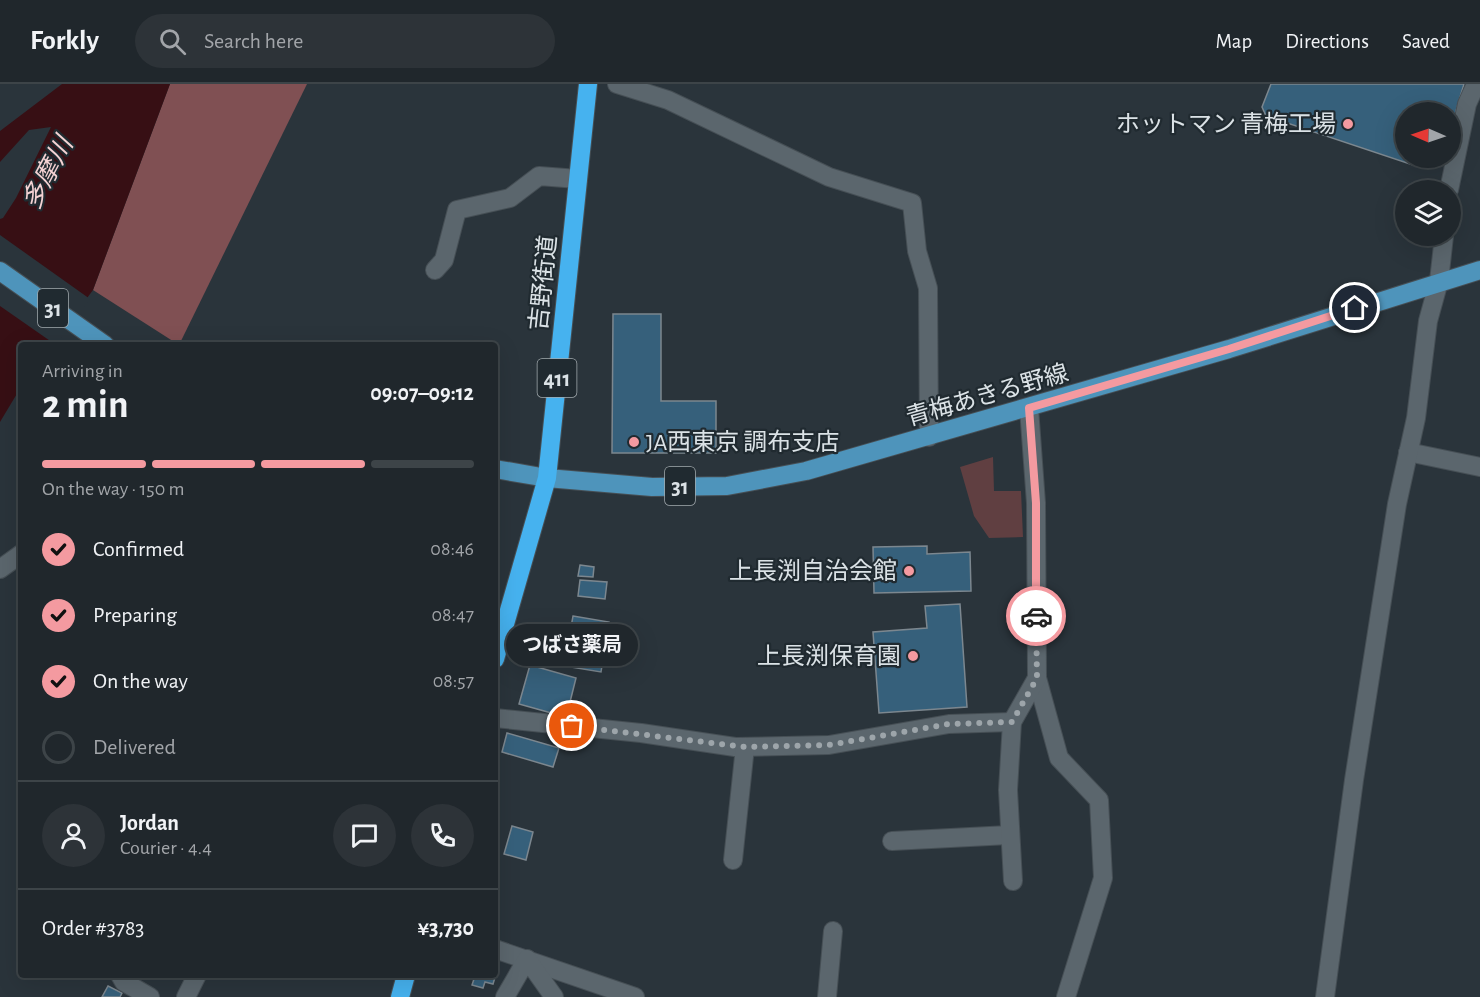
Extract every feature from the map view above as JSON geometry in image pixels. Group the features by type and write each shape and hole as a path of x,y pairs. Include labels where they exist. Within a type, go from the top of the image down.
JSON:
{"highway":[{"name":"吉野街道","path":"498,639 547,478 588,84"},
{"path":"400,997 405,978"}],"main road":[{"name":"青梅あきる野線","path":"498,470 547,478 652,487 727,486 806,471 1229,349 1439,281 1480,270"},
{"name":"31","path":"0,271 101,342"}],"street":[{"path":"617,84 668,100 829,177 912,203 917,251 928,288 929,437"},
{"path":"1451,180 1467,104 1476,84"},
{"path":"435,270 444,260 457,210 510,198 539,176 578,179"},
{"path":"1325,997 1361,732 1397,504 1416,418 1428,321 1439,281 1443,246"},
{"path":"1029,408 1036,503 1037,678 1059,758 1099,800 1103,878 1066,997"},
{"path":"1408,452 1480,466"},
{"path":"0,569 18,556"},
{"path":"1013,881 1008,790 1012,722 1037,678"},
{"path":"498,718 745,747 829,745 949,724 1012,722"},
{"path":"733,860 745,747"},
{"path":"892,841 1009,835"},
{"path":"827,997 833,932"},
{"path":"498,950 635,997"},
{"path":"505,997 527,959"},
{"path":"527,959 554,997"},
{"path":"122,978 124,982 150,997"},
{"path":"186,997 196,978"}],"shaded area":[{"path":"170,84 307,84 180,342 174,342 93,290"},
{"path":"993,457 994,491 1021,491 1023,537 989,538 974,516 960,467"}],"water":[{"name":"多摩川","path":"62,84 170,84 93,290 54,342 18,342 18,392 0,422 0,219 16,198 51,127 29,130 0,162 0,131"}],"pier":[{"path":"0,235 90,299 58,342 52,342 0,306"}],"building":[{"name":"ホットマン 青梅工場","path":"1271,84 1464,84 1459,102 1395,102 1395,159 1266,116 1262,107"},
{"path":"613,314 661,314 661,401 716,401 716,453 612,453"},
{"path":"927,546 927,554 970,552 971,591 874,593 873,547"},
{"path":"580,565 594,567 593,577 578,576"},
{"path":"580,580 607,582 605,599 578,596"},
{"path":"960,604 967,707 879,713 873,632 927,628 925,606"},
{"path":"573,616 609,622 601,672 564,666"},
{"path":"530,665 576,678 568,710 557,707 555,714 519,704"},
{"path":"507,733 559,748 553,767 502,752"},
{"path":"512,826 533,832 526,860 504,854"},
{"path":"472,978 495,978 493,984 485,982 483,988 472,985"},
{"path":"108,986 122,993 120,997 102,997"}],"way so far":[{"path":"572,726 745,747 829,745 949,724 1012,722 1037,678 1036,616"}],"place":[{"name":"ホットマン 青梅工場","path":"1348,124"},
{"name":"JA西東京 調布支店","path":"634,442"},
{"name":"上長渕自治会館","path":"909,571"},
{"name":"上長渕保育園","path":"913,656"},
{"name":"つばさ薬局","path":"572,726"}],"route":[{"path":"1036,616 1036,503 1029,408 1229,349 1355,308"}]}
